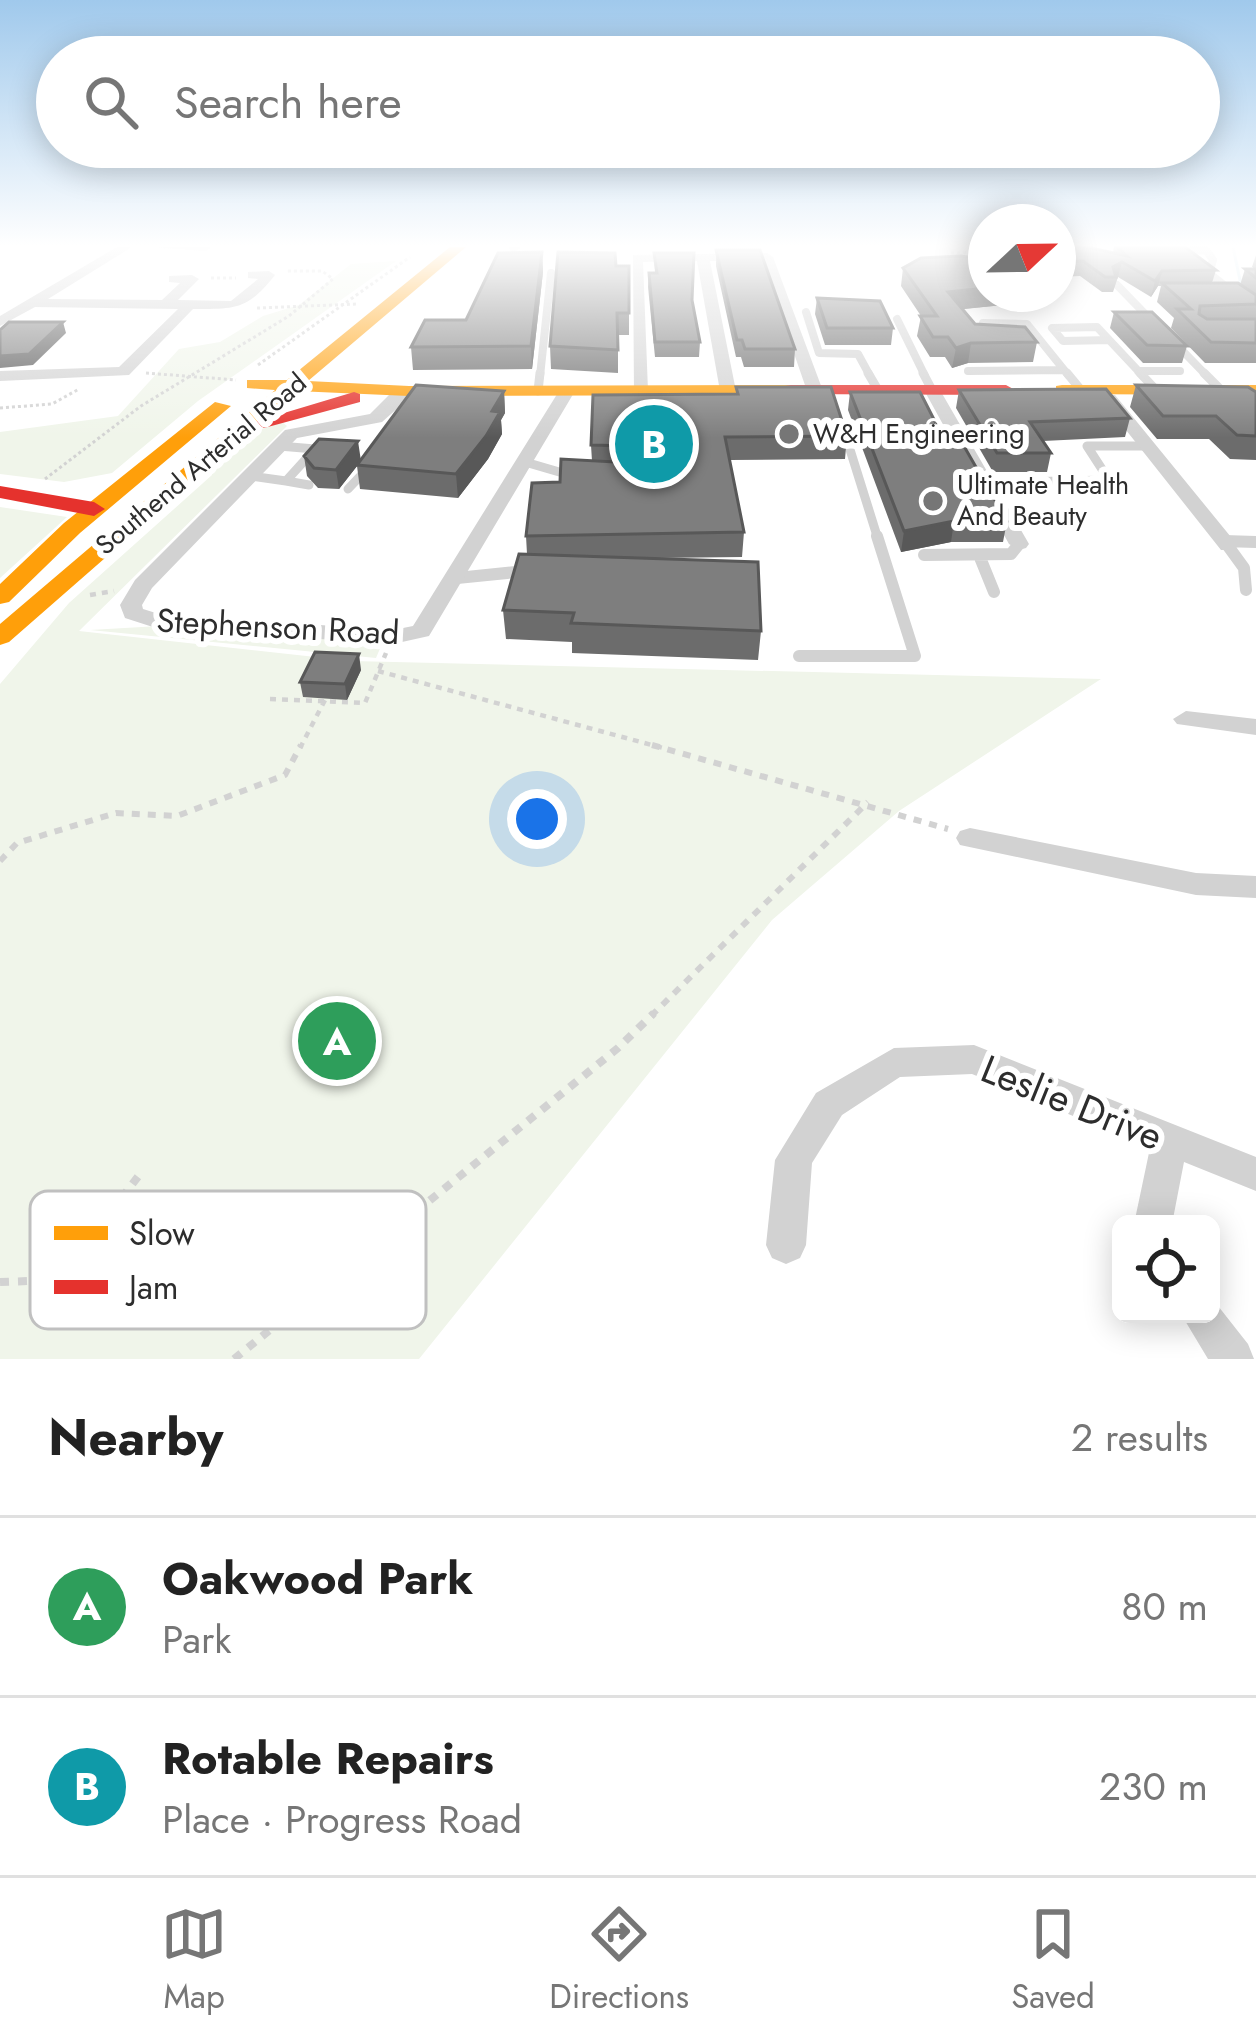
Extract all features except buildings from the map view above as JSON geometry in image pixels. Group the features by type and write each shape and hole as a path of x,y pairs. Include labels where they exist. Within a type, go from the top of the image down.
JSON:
{"main road":[{"name":"Southend Arterial Road","path":"0,638 234,435 263,390 354,310"},
{"name":"Southend Arterial Road","path":"0,597 169,447 344,342 357,310"},
{"path":"344,342 338,379 374,396"},
{"path":"18,495 94,509 128,501 263,390 374,396 932,390 1147,381 1236,392"},
{"path":"234,435 374,396"},
{"path":"18,495 120,488"}],"street":[{"path":"0,376 123,372 184,310"},
{"path":"639,310 640,391"},
{"path":"713,310 728,391"},
{"path":"790,310 824,391"},
{"path":"1082,383 1146,446 1226,543"},
{"path":"932,390 1019,544"},
{"name":"Stephenson Road","path":"374,396 376,418 304,430 279,446 143,585 130,605 133,613 156,621 402,637 426,626 525,462 553,391"},
{"path":"1186,719 1256,727"},
{"path":"970,838 1196,884 1256,887"},
{"name":"Leslie Drive","path":"785,1245 794,1160 830,1104 894,1063 974,1059 1256,1174"},
{"path":"1155,1215 1170,1142"},
{"path":"1208,1323 1233,1359"}],"lane":[{"path":"552,310 553,391"},
{"path":"1141,310 1155,324"},
{"path":"806,312 820,353 859,354 878,390"},
{"path":"897,319 932,390"},
{"path":"983,323 1028,323 1082,383"},
{"path":"1109,340 1063,341 1052,328 1097,327 1147,381 1180,371"},
{"path":"1022,339 1039,339"},
{"path":"1171,339 1236,392"},
{"path":"968,371 1082,383"},
{"path":"799,656 915,656 824,391"},
{"path":"279,446 319,449 286,481"},
{"path":"1010,482 1109,480 1087,446 1146,446"},
{"path":"348,488 380,453"},
{"path":"525,462 591,478"},
{"path":"250,476 309,485"},
{"path":"1226,543 1256,542"},
{"path":"1226,543 1244,568 1246,590"},
{"path":"924,555 1011,554 1019,544"},
{"path":"979,555 994,592"},
{"path":"457,578 548,571"}],"path":[{"path":"18,495 60,472 141,406 197,376 296,310"},
{"path":"123,372 197,376 263,390"},
{"path":"0,408 67,401 92,376"},
{"path":"84,596 143,585"},
{"path":"270,699 365,703 378,671 868,802 970,838"},
{"path":"0,861 17,844 116,813 177,815 284,775 325,700"},
{"path":"426,1204 618,1048 868,802"},
{"path":"127,1191 140,1174"},
{"path":"0,1282 30,1281"},
{"path":"234,1359 271,1329"}],"shaded area":[{"path":"281,310 326,310 198,401 112,473 64,482 0,474 0,432 118,416 179,349 220,342"},
{"path":"282,422 287,426 79,631 352,661 1101,679 899,811 772,920 419,1359 0,1359 0,684 69,603 212,475 212,462 242,436"},
{"path":"0,507 67,517 0,578"},
{"path":"194,624 384,639 376,658 90,630"}],"traffic: slow":[{"path":"0,637 178,480 383,310"},
{"path":"253,384 409,391 791,390"},
{"path":"1062,390 1256,390"},
{"path":"0,597 72,528 222,406"}],"traffic: jam":[{"path":"791,390 1006,390"},
{"path":"264,422 354,398"},
{"path":"0,492 94,509"}],"place":[{"name":"W&H Engineering","path":"789,434"},
{"name":"Rotable Repairs","path":"654,444"},
{"name":"Ultimate Health And Beauty","path":"933,501"},
{"name":"Oakwood Park","path":"337,1041"}]}
